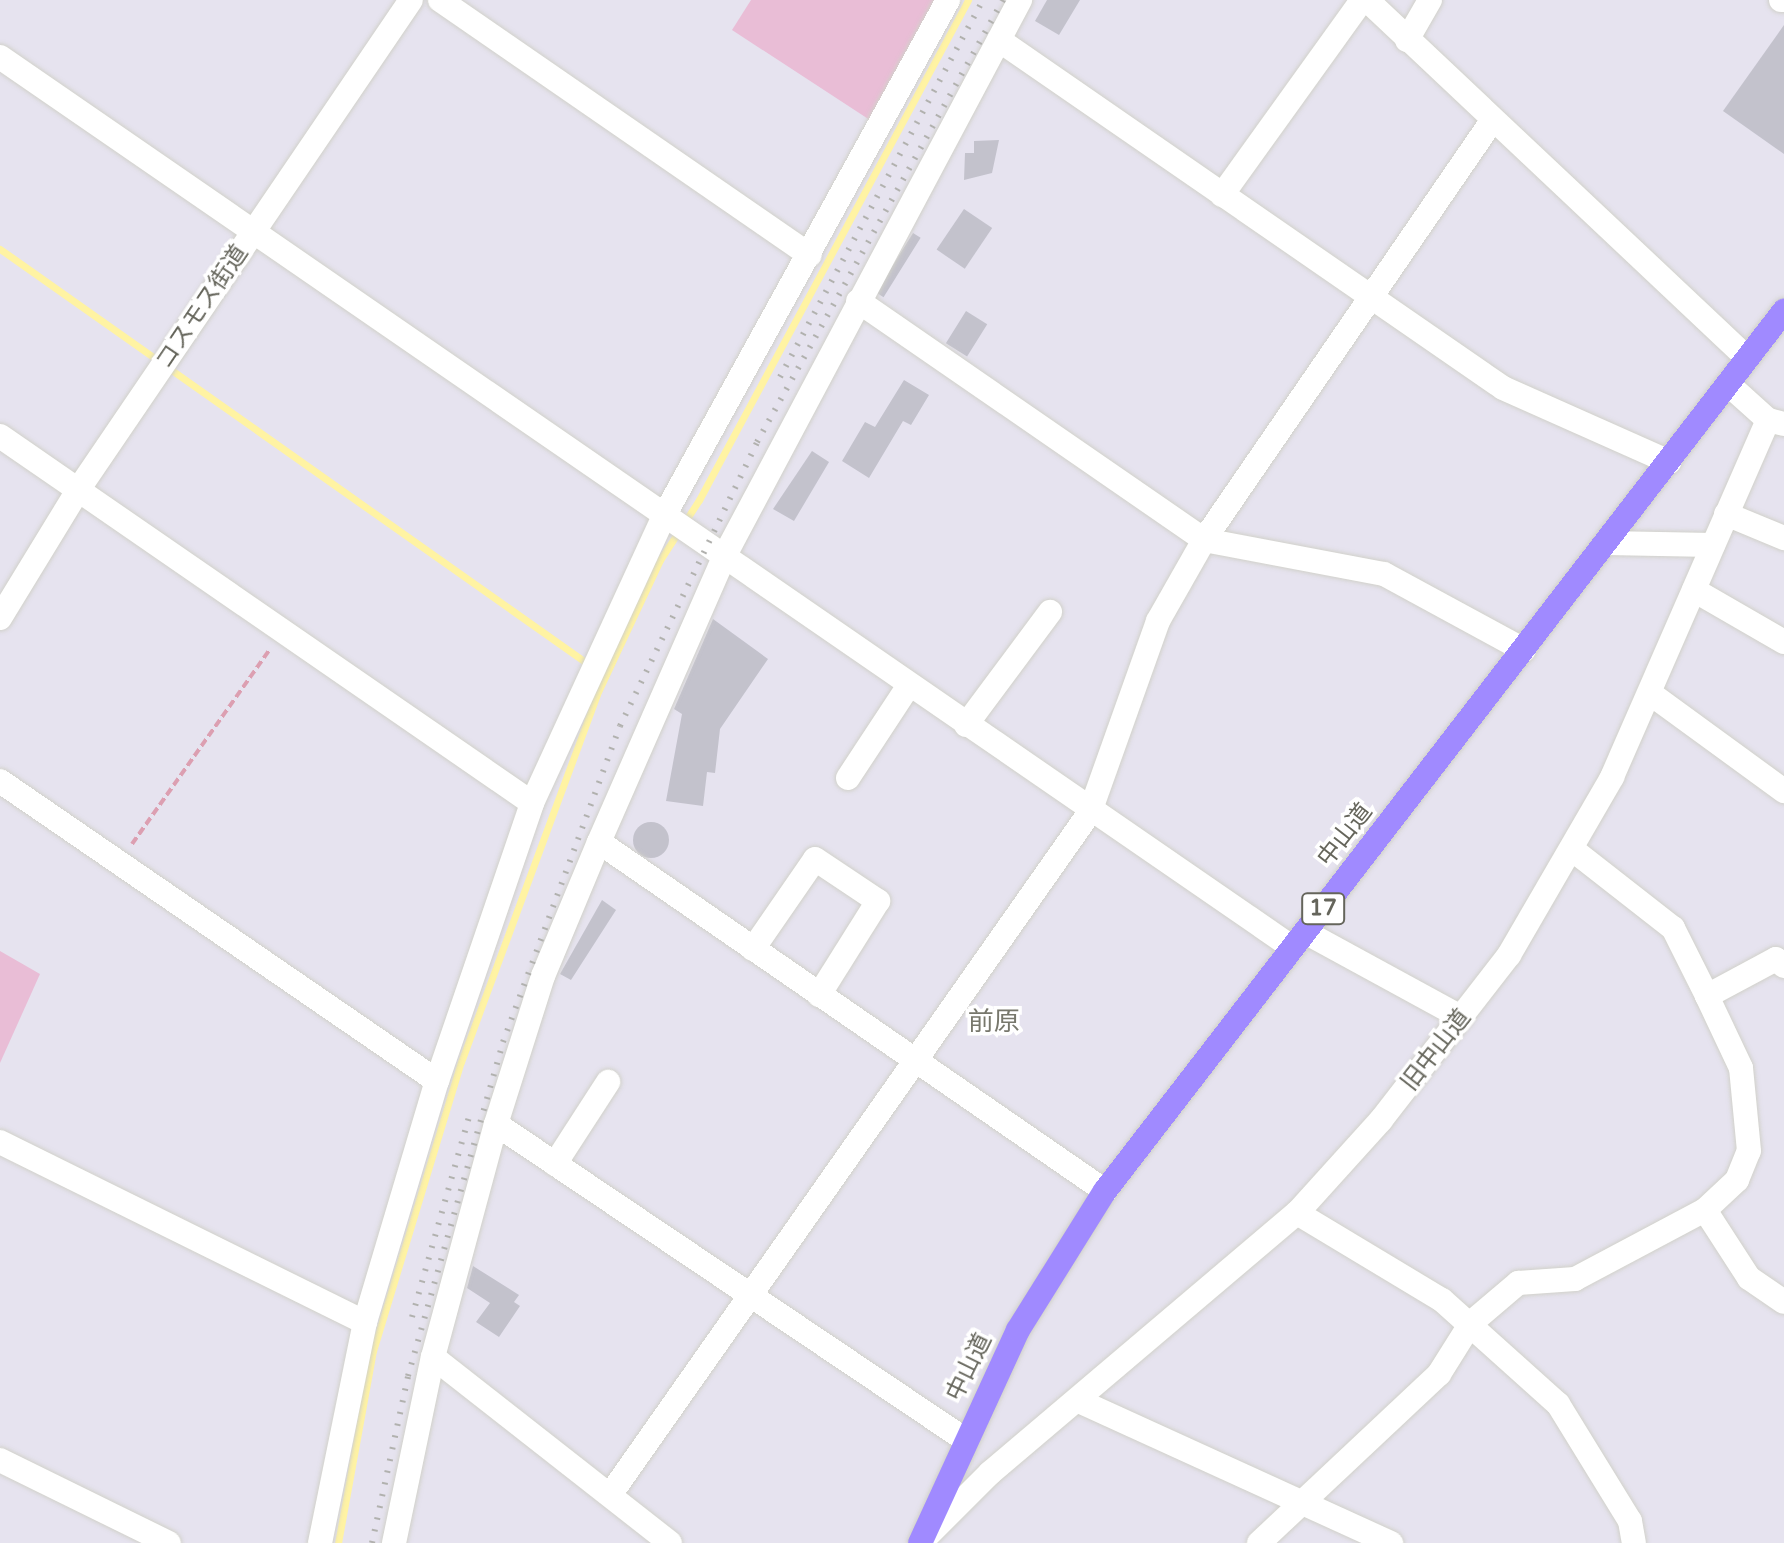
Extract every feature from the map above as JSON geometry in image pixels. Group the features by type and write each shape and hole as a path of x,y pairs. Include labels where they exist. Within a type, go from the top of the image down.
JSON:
{"highway":[{"name":"中山道","path":"921,1543 964,1439 1018,1330 1105,1191 1784,311"}],"street":[{"name":"コスモス街道","path":"0,618 78,490 411,0"},
{"path":"440,0 809,255"},
{"path":"320,1543 365,1322 437,1081 532,803 664,516 948,0"},
{"path":"394,1543 433,1357 496,1124 543,976 724,557 1020,0"},
{"path":"1222,195 1364,0 1747,358"},
{"path":"1407,40 1430,0"},
{"path":"999,40 1503,388 1669,462"},
{"path":"0,57 255,229 1090,812 1299,940 1461,1017"},
{"path":"610,1495 1090,812 1158,621 1204,540 1374,300 1492,121"},
{"path":"858,301 1204,540 1384,574 1524,650"},
{"path":"1728,384 1776,422"},
{"name":"旧中山道","path":"921,1543 990,1473 1079,1401 1297,1213 1343,1166 1509,955 1573,850 1651,694 1726,514 1776,422"},
{"path":"0,436 532,803"},
{"path":"1726,514 1784,538"},
{"path":"1606,543 1713,545"},
{"path":"1694,590 1784,642"},
{"path":"966,725 1050,612"},
{"path":"848,778 909,685"},
{"path":"1651,694 1784,791"},
{"path":"0,781 121,859 437,1081"},
{"path":"599,842 1105,1191"},
{"path":"1259,1543 1439,1374 1471,1323 1518,1283 1575,1279 1705,1210 1737,1180 1749,1151 1741,1068 1707,996 1673,928 1573,850"},
{"path":"753,949 815,859 878,901 819,995"},
{"path":"1707,996 1781,954"},
{"path":"555,1164 608,1082"},
{"path":"496,1124 964,1439"},
{"path":"0,1142 365,1322"},
{"path":"1705,1210 1749,1278 1784,1302"},
{"path":"1297,1213 1471,1323 1558,1404 1630,1521 1634,1543"},
{"path":"433,1357 670,1543"},
{"path":"1079,1401 1391,1543"},
{"path":"0,1460 165,1542"}],"path":[{"path":"121,859 282,631"}],"shaded area":[{"path":"751,0 940,0 879,126 732,30"},
{"path":"0,951 40,974 0,1063"}],"building":[{"path":"1047,0 1080,0 1059,35 1035,21"},
{"path":"1784,25 1784,154 1723,111"},
{"path":"999,140 992,173 964,180 965,153 974,153 974,141"},
{"path":"964,209 992,228 965,269 937,250"},
{"path":"913,233 921,238 884,297 876,292"},
{"path":"966,311 987,324 967,356 946,343"},
{"path":"904,380 929,395 911,425 903,421 869,478 842,461 865,422 875,427"},
{"path":"812,451 829,462 794,521 773,509"},
{"path":"713,619 768,659 720,729 715,773 707,772 703,806 666,801 682,714 674,709"},
{"path":"651,822 664,827 669,840 664,853 651,858 638,853 633,840 638,827"},
{"path":"602,900 616,910 571,980 560,974"},
{"path":"473,1266 519,1295 514,1302 520,1306 499,1337 476,1322 490,1303 467,1288"}],"waterway":[{"path":"338,1543 373,1351 461,1062 597,694 660,560 699,500 968,0"},
{"path":"0,249 591,666"}],"railway":[{"path":"780,377 983,0"},
{"path":"372,1543 408,1376 503,1042 620,726 757,442 1003,0"},
{"path":"412,1317 470,1113"}],"district":[{"name":"前原","path":"994,1022"}]}
